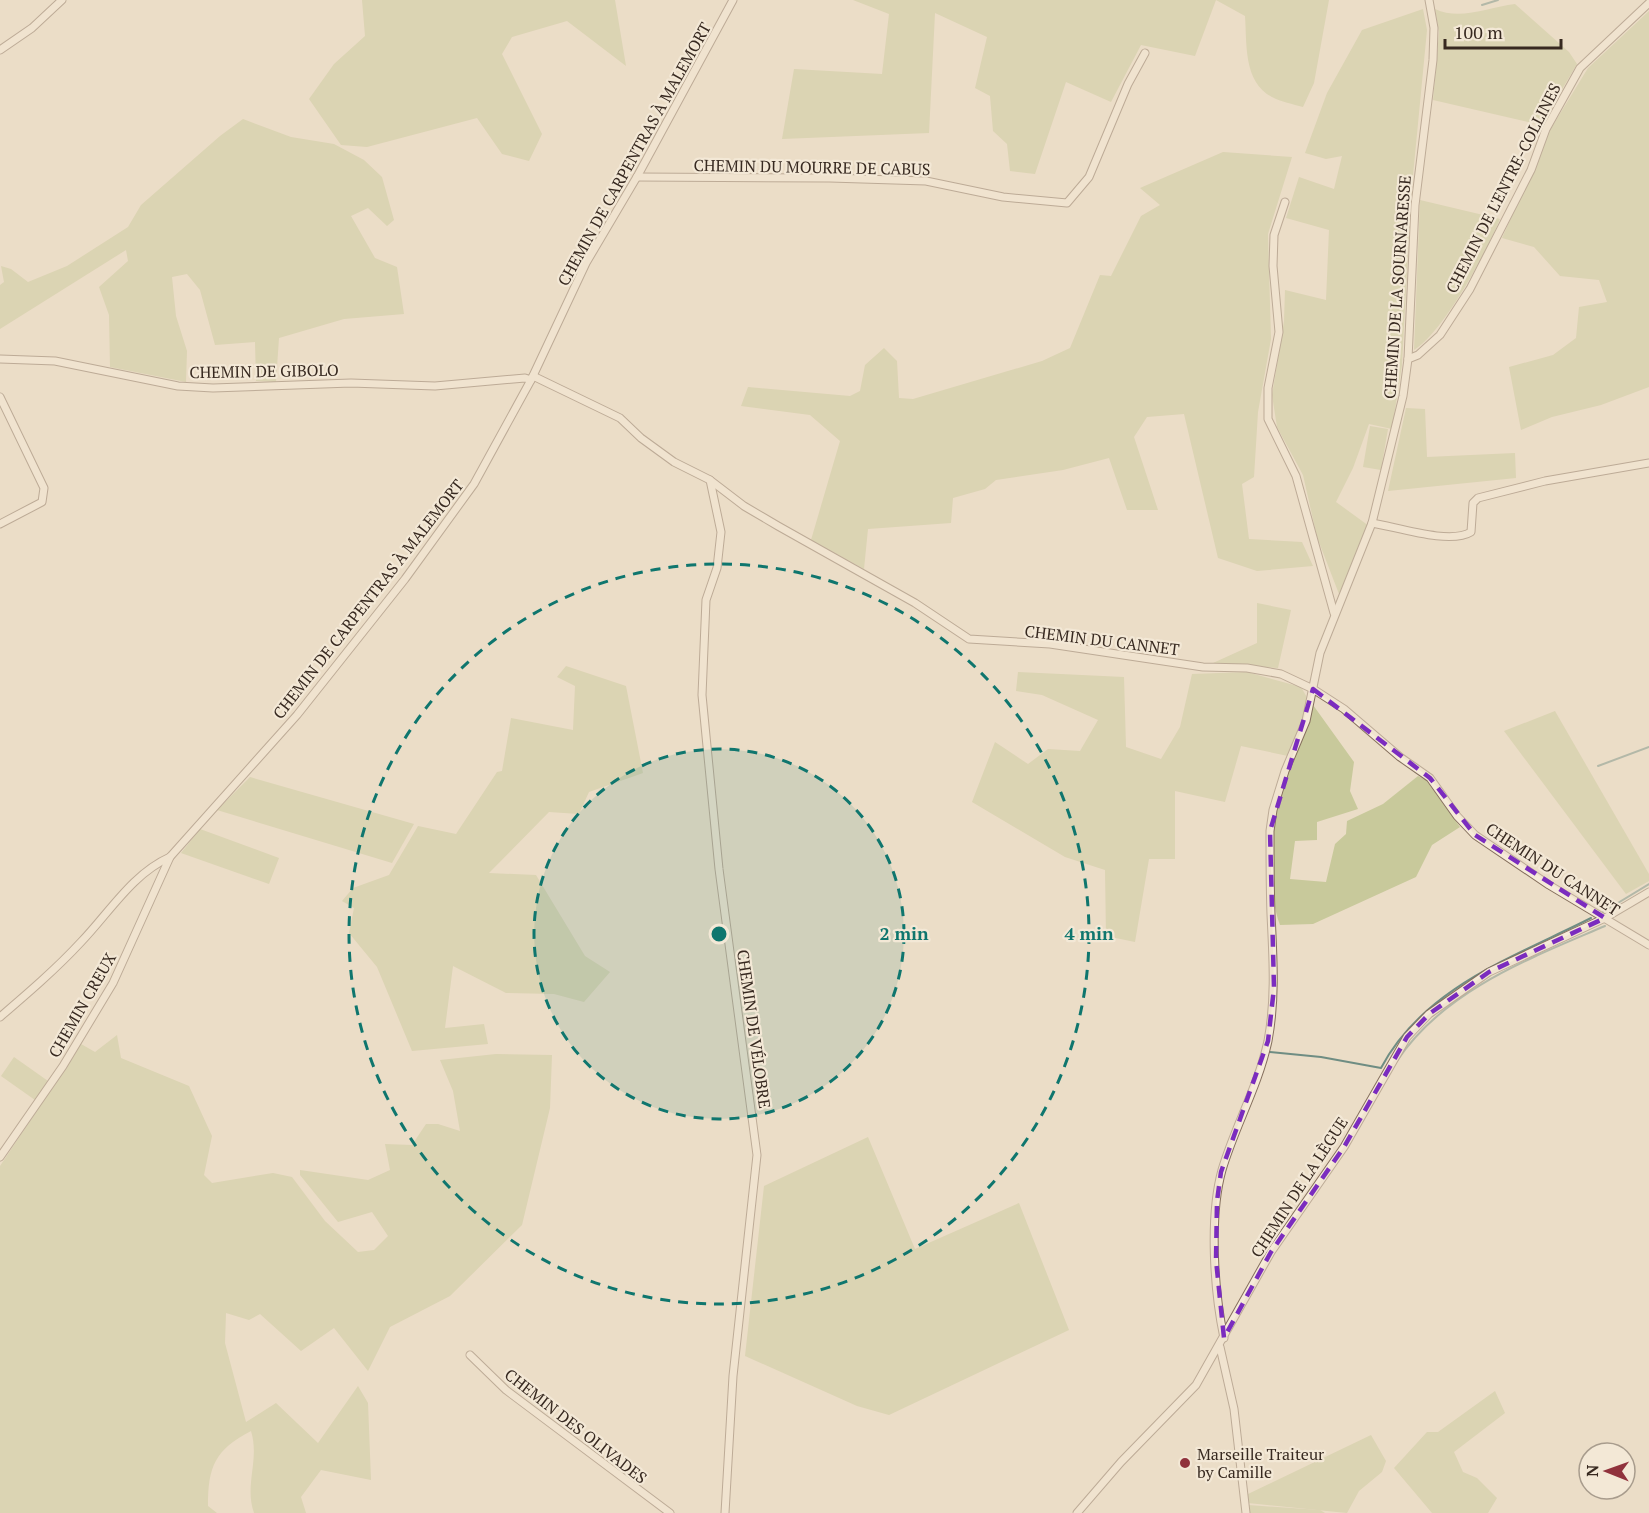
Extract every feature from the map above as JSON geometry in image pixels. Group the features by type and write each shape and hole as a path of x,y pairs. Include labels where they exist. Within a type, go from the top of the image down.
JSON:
{"street":[{"path":"0,50 32,28 62,0"},
{"name":"CHEMIN DE CARPENTRAS À MALEMORT","path":"0,1017 80,944 128,888 155,863 170,856 297,715 434,540 481,472 532,378 586,263 637,177 733,0"},
{"name":"CHEMIN DE LA SOURNARESSE","path":"1224,1338 1216,1260 1217,1201 1221,1172 1255,1088 1268,1041 1274,988 1270,831 1273,810 1285,771 1306,721 1320,653 1334,613 1372,523 1397,427 1408,359 1416,205 1433,60 1434,28 1429,0"},
{"name":"CHEMIN DE L'ENTRE-COLLINES","path":"1408,359 1418,355 1440,335 1470,289 1531,170 1546,129 1580,68 1649,3"},
{"name":"CHEMIN DU MOURRE DE CABUS","path":"637,177 919,181 1003,197 1066,202 1089,177 1128,84 1145,53"},
{"path":"1285,202 1274,235 1273,266 1279,332 1268,388 1268,419 1296,476 1334,613"},
{"name":"CHEMIN DE GIBOLO","path":"0,359 55,361 178,386 351,383 435,386 532,378"},
{"name":"CHEMIN DU CANNET","path":"532,378 620,418 641,438 674,462 710,480 744,506 915,603 969,639 1050,644 1203,667 1247,668 1281,674 1313,689 1344,709 1400,757 1430,778 1457,816 1475,835 1649,945"},
{"path":"0,397 44,488 42,502 0,524"},
{"path":"1372,523 1433,535 1465,536 1471,532 1473,503 1478,498 1545,481 1649,463"},
{"name":"CHEMIN DE VÉLOBRE","path":"710,480 721,532 717,568 706,600 702,695 718,869 757,1155 733,1376 725,1513"},
{"name":"CHEMIN CREUX","path":"0,1157 63,1066 113,983 170,856"},
{"name":"CHEMIN DE LA LÈGUE","path":"1077,1513 1121,1462 1196,1385 1220,1347 1271,1252 1344,1147 1407,1037 1437,1008 1489,972 1605,918 1649,892"},
{"path":"1220,1347 1234,1409 1246,1513"},
{"name":"CHEMIN DES OLIVADES","path":"470,1355 506,1390 670,1513"}],"highlighted area":[{"path":"1313,689 1430,778 1475,835 1605,918 1489,972 1429,1014 1407,1037 1344,1147 1271,1252 1224,1338 1216,1260 1217,1201 1221,1172 1268,1041 1274,988 1270,831"}],"green space":[{"path":"362,0 615,0 626,66 567,21 512,37 502,54 542,134 529,161 502,154 477,118 367,147 341,145 309,99 334,64 365,36"},
{"path":"853,0 1216,0 1195,56 1141,45 1111,102 1066,82 1035,174 1010,171 1007,144 993,131 990,96 975,88 987,37 935,13 929,133 782,139 794,69 882,74 889,14"},
{"path":"1216,0 1329,0 1314,83 1303,107 1272,97 1256,82 1248,61 1245,16"},
{"path":"1515,4 1569,52 1577,64 1541,125 1433,100 1439,32 1435,9 1454,14"},
{"path":"1423,9 1427,30 1411,196 1402,365 1392,429 1369,424 1353,468 1336,502 1369,526 1339,594 1317,537 1303,475 1277,427 1272,395 1284,321 1285,290 1326,300 1329,230 1286,218 1299,177 1334,189 1342,156 1326,159 1305,153 1327,93 1362,30"},
{"path":"1649,11 1649,387 1601,405 1552,417 1521,430 1509,367 1553,355 1576,338 1579,307 1607,302 1599,280 1560,276 1534,247 1502,238 1550,130 1588,68"},
{"path":"243,119 291,137 334,144 364,160 382,177 394,220 387,226 368,208 351,216 375,258 397,267 404,314 344,319 279,338 276,382 256,381 255,342 215,345 200,290 187,274 172,277 176,316 187,351 186,382 110,367 109,315 99,287 128,261 126,250 0,329 0,285 4,282 1,266 11,269 28,282 67,266 128,227 141,205 220,136"},
{"path":"1223,152 1292,157 1268,234 1271,339 1258,412 1254,477 1242,484 1249,539 1302,542 1313,566 1257,571 1218,558 1184,414 1147,417 1134,437 1158,510 1127,510 1109,458 1063,470 996,480 985,489 953,498 951,523 868,529 864,569 811,540 840,441 810,415 741,406 748,387 850,396 860,391 865,365 884,348 897,361 899,398 913,399 1042,361 1070,348 1100,275 1111,276 1141,216 1160,205 1140,188"},
{"path":"1420,200 1500,219 1475,270 1451,309 1426,340 1414,350"},
{"path":"1406,408 1425,409 1427,457 1515,453 1516,478 1388,491"},
{"path":"1370,426 1388,429 1381,470 1363,467"},
{"path":"1257,603 1291,610 1278,668 1213,663 1257,643"},
{"path":"566,666 626,686 643,773 589,792 579,814 549,812 489,873 536,875 585,956 610,972 584,1002 554,994 506,993 453,966 445,1028 484,1024 488,1044 412,1051 377,967 349,933 354,908 342,901 353,888 389,875 418,826 456,834 497,772 502,771 511,718 573,730 575,686 557,677"},
{"path":"1018,672 1124,677 1126,747 1161,759 1180,727 1192,674 1247,672 1301,687 1309,701 1298,739 1288,756 1241,746 1225,802 1175,791 1175,859 1149,859 1135,942 1106,936 1105,870 1065,857 972,802 995,742 1028,764 1048,749 1080,751 1098,720 1042,695 1016,691"},
{"path":"1313,705 1354,762 1350,791 1358,809 1317,822 1317,840 1295,841 1290,879 1326,882 1335,844 1346,834 1347,821 1383,804 1418,776 1426,780 1460,827 1432,845 1416,877 1313,924 1280,925 1273,893 1273,835 1284,783"},
{"path":"1555,711 1649,874 1649,881 1626,894 1504,731"},
{"path":"250,777 414,824 392,863 217,810"},
{"path":"200,829 279,858 269,884 181,853"},
{"path":"117,1035 121,1058 189,1086 212,1136 204,1175 212,1183 273,1173 292,1177 325,1221 358,1252 374,1250 388,1236 372,1212 338,1222 300,1175 300,1170 368,1180 390,1170 385,1144 412,1145 426,1124 438,1124 460,1131 453,1091 440,1060 496,1054 552,1055 550,1108 522,1225 450,1296 390,1327 368,1371 334,1328 301,1351 260,1314 249,1320 226,1313 225,1343 246,1422 276,1403 318,1443 358,1386 368,1403 371,1480 321,1470 301,1497 306,1513 254,1513 251,1503 254,1452 251,1431 229,1445 212,1470 208,1506 217,1513 0,1513 0,1166 81,1044 95,1052"},
{"path":"14,1057 48,1081 35,1100 1,1076"},
{"path":"868,1137 915,1249 1019,1203 1069,1330 889,1415 857,1406 745,1356 764,1186"},
{"path":"1495,1391 1505,1413 1454,1452 1463,1472 1477,1478 1497,1498 1488,1513 1432,1513 1394,1468 1427,1432 1438,1432"},
{"path":"1371,1435 1386,1461 1382,1472 1359,1491 1347,1513 1248,1503 1248,1494"},
{"path":"1248,1505 1320,1510 1325,1513 1249,1513"}],"waterway":[{"path":"1482,5 1498,0"},
{"path":"1598,766 1649,747"},
{"path":"1603,912 1649,884"},
{"path":"1270,1052 1321,1057 1381,1068 1399,1040 1421,1016 1446,995 1502,961 1591,918"},
{"path":"1397,1061 1416,1036 1439,1014 1464,996 1519,964 1605,926"}],"place":[{"name":"Marseille Traiteur by Camille","path":"1185,1463"}]}
